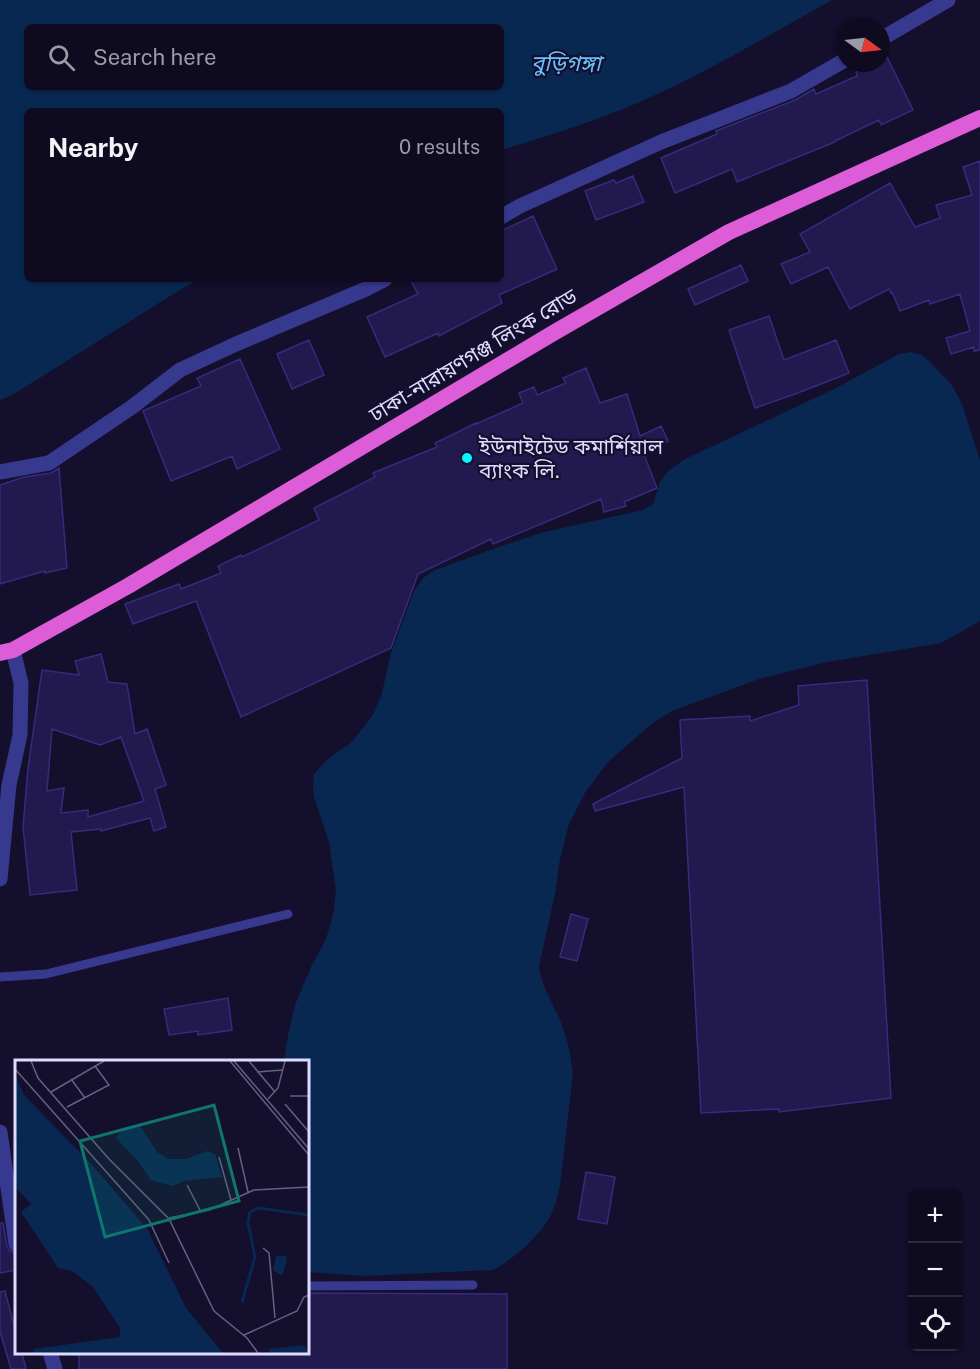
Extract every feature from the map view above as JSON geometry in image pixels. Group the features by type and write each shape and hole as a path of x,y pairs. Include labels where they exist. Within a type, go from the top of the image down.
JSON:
{"highway":[{"name":"ঢাকা-নারায়ণগঞ্জ লিংক রোড","path":"7,652 128,586 555,332 729,232 980,118"}],"street":[{"path":"890,34 948,0"},
{"path":"504,215 661,142 791,91 836,65"},
{"path":"0,472 48,463 132,407 180,370 379,282"},
{"path":"0,879 9,785 20,735 21,682 7,652"},
{"path":"0,1132 15,1237"},
{"path":"50,1354 55,1369"}],"lane":[{"path":"0,977 46,974 288,914"},
{"path":"309,1286 473,1285"}],"water":[{"name":"বুড়িগঙ্গা","path":"0,0 832,0 735,55 660,93 602,117 504,149 504,108 24,108 24,282 195,282 14,394 0,400"},
{"path":"911,352 922,355 952,385 962,404 980,460 980,621 941,643 827,662 759,679 672,711 650,725 607,763 585,793 569,824 539,966 546,990 565,1034 573,1074 560,1185 550,1217 525,1247 493,1270 364,1276 309,1272 309,1060 284,1060 295,1005 326,939 333,915 336,890 329,842 314,797 314,774 328,759 352,742 372,716 381,697 391,653 414,591 423,578 435,570 507,544 544,532 643,510 653,504 660,482 668,471 685,459 834,389 899,354"}],"building":[{"path":"890,63 913,110 881,125 879,120 835,142 737,182 732,169 675,193 661,158 717,134 716,131 795,100 814,89 816,94 857,76 856,72 890,72"},
{"path":"980,161 980,350 974,351 974,347 951,354 946,338 970,331 960,294 930,304 929,300 900,311 889,289 850,309 828,267 791,284 781,264 810,252 800,234 890,183 915,227 940,218 936,205 972,195 963,167"},
{"path":"633,176 644,202 596,220 585,191 614,180 616,183"},
{"path":"533,216 557,269 499,295 502,303 439,336 438,333 385,357 367,317 418,294 412,282 504,282 504,230"},
{"path":"741,265 748,281 695,305 688,289"},
{"path":"769,316 784,360 836,340 849,373 755,408 729,330"},
{"path":"309,340 324,375 292,389 277,354"},
{"path":"240,359 280,449 237,469 232,456 171,481 143,411 201,386 197,378"},
{"path":"586,368 600,403 627,394 640,436 661,426 668,441 643,452 657,488 624,502 626,506 604,512 601,499 493,544 491,539 418,574 391,648 241,717 196,601 133,624 125,604 179,584 181,589 221,573 218,566 319,520 314,508 375,477 373,473 437,447 435,443 523,403 519,393 534,387 537,395 566,383 563,378"},
{"path":"59,468 67,568 45,573 45,571 0,584 0,485 24,477 51,473"},
{"path":"101,654 108,682 127,684 135,734 147,729 166,785 155,789 166,827 154,831 150,818 101,831 101,829 71,832 77,890 30,895 23,827 28,768 42,670 79,675 75,661","holes":["52,729 100,745 121,737 144,801 88,817 88,810 61,813 64,788 47,791"]},
{"path":"867,680 891,1098 779,1112 779,1109 701,1113 684,787 595,811 593,804 682,758 680,720 750,716 750,721 799,705 798,686"},
{"path":"571,914 588,919 577,961 560,957"},
{"path":"228,998 232,1030 198,1035 198,1031 169,1035 164,1009"},
{"path":"586,1172 615,1177 607,1224 578,1219"},
{"path":"0,1223 3,1223 7,1246 14,1253 15,1270 0,1273"},
{"path":"5,1291 15,1329 15,1354 22,1354 26,1369 11,1369 0,1331 0,1292"},
{"path":"309,1293 507,1294 507,1369 79,1369 79,1354 309,1354"}],"place":[{"name":"ইউনাইটেড কমার্শিয়াল ব্যাংক লি.","path":"467,458"}]}
